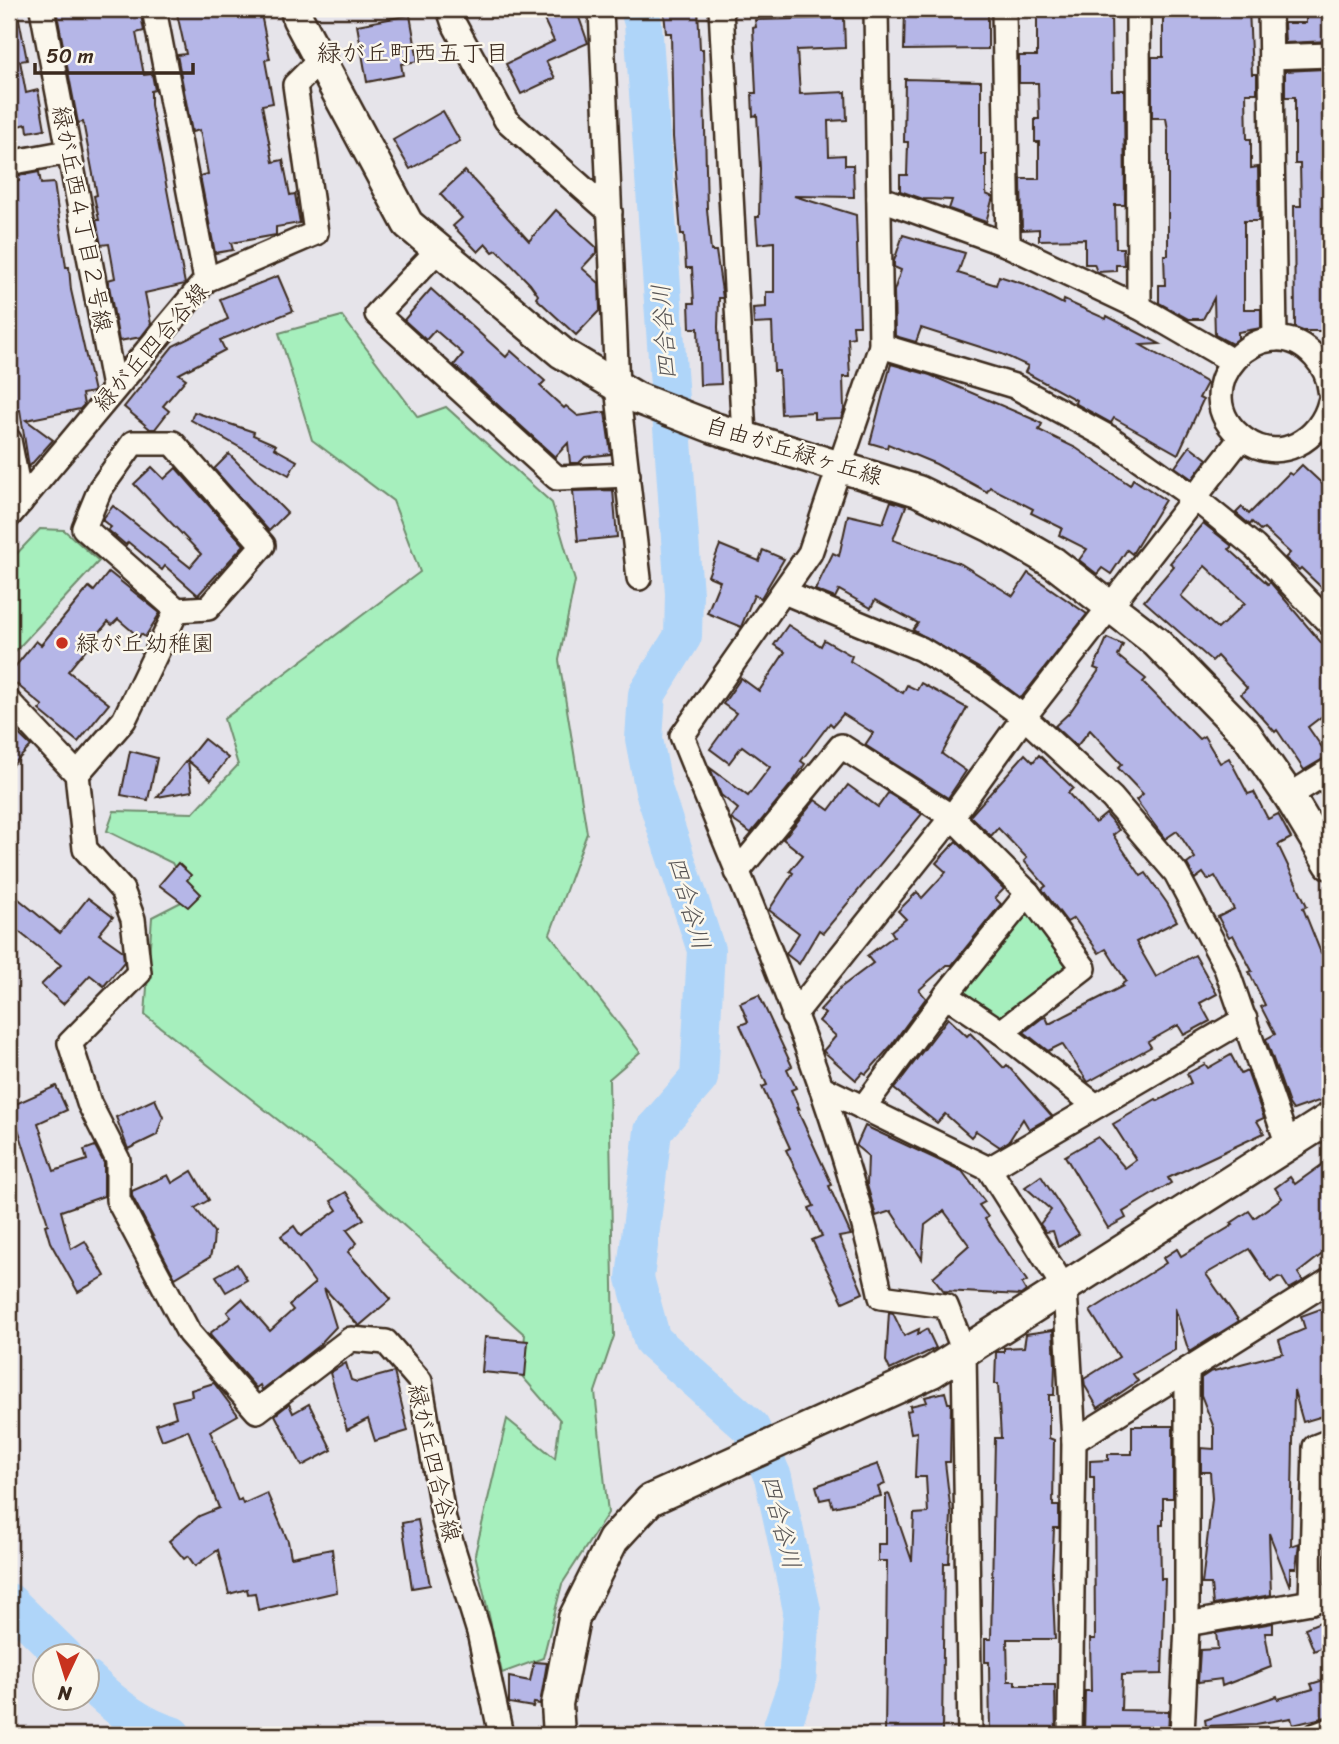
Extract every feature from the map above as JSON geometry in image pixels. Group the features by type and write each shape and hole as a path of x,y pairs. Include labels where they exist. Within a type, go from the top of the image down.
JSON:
{"street":[{"name":"緑が丘西４丁目２号線","path":"42,9 114,387"},
{"path":"154,9 206,280"},
{"name":"自由が丘緑ヶ丘線","path":"296,9 298,19 408,224 562,354 627,392 714,428 838,464 918,491 992,527 1054,563 1113,606 1156,642 1237,725 1289,796 1330,864"},
{"path":"449,9 454,24 506,120 610,212"},
{"path":"601,9 610,212 627,392 628,475 639,578"},
{"path":"721,9 744,436"},
{"path":"876,9 881,346 838,464 810,553 682,736 821,1087 868,1239 881,1297 946,1306 964,1351 970,1735"},
{"path":"1004,9 1008,245"},
{"path":"1138,9 1139,307"},
{"path":"1270,9 1275,339"},
{"path":"1271,57 1330,55"},
{"name":"緑が丘四合谷線","path":"15,509 114,387 206,280 316,233 295,85 320,61"},
{"path":"9,163 68,152"},
{"path":"879,198 1008,245 1139,307 1232,361"},
{"path":"438,250 377,314 557,478 628,475"},
{"path":"1328,375 1310,351 1294,342 1275,339 1257,343 1241,351 1232,361 1221,382 1220,400 1225,418 1241,438 1268,450 1286,449 1324,438 1330,402"},
{"path":"881,346 1014,386 1110,438 1196,499 1255,547 1330,624"},
{"path":"793,1016 952,817 1024,717 1113,606 1241,438"},
{"path":"9,440 15,509"},
{"path":"133,443 173,443 263,545 208,608 177,610 84,528 100,489 133,443"},
{"path":"784,592 921,649 979,684 1024,717 1112,799 1176,873 1225,965 1288,1145"},
{"path":"9,702 77,774 124,720 177,610"},
{"path":"737,872 841,746 952,817 1028,893 1084,968 1001,1032"},
{"path":"1289,796 1330,770"},
{"name":"緑が丘四合谷線","path":"77,774 85,849 122,890 133,919 139,973 70,1043 89,1103 118,1160 118,1199 189,1333 257,1411 351,1339 386,1342 420,1381 444,1520 479,1632 501,1735"},
{"path":"863,1108 946,995 1028,893"},
{"path":"946,995 1001,1032 1096,1105"},
{"path":"989,1169 1245,1019"},
{"path":"821,1087 989,1169 1065,1289 1074,1441 1070,1735"},
{"path":"559,1735 556,1704 574,1618 613,1540 650,1500 932,1371 1065,1289 1330,1118"},
{"path":"1074,1441 1329,1284"},
{"path":"1182,1735 1187,1624 1187,1370"},
{"path":"1187,1624 1321,1598 1315,1447 1330,1441"},
{"path":"1316,1735 1330,1730"}],"green space":[{"path":"342,316 418,417 446,407 552,503 575,581 559,660 587,833 550,934 640,1052 609,1079 614,1336 595,1392 608,1513 562,1584 543,1658 502,1673 475,1554 507,1419 555,1458 560,1420 521,1375 525,1335 349,1176 145,1015 152,917 191,897 172,863 107,831 114,811 193,813 238,765 224,719 420,572 393,501 312,440 279,333"},
{"path":"40,529 64,530 99,561 10,657 9,562"},
{"path":"1023,910 1031,911 1070,965 998,1023 961,992"}],"building":[{"path":"9,9 17,9 27,60 20,61 26,93 38,90 45,129 28,132 27,124 9,128"},
{"path":"56,9 135,9 136,16 141,15 144,31 136,33 144,75 152,74 155,90 151,91 151,105 185,284 145,293 151,324 141,337 119,341 108,280 115,278 109,244 101,245 94,196 97,195 83,122 78,123"},
{"path":"176,9 260,9 270,59 265,60 273,103 262,105 273,162 283,160 290,195 295,194 300,223 276,227 276,235 231,243 233,250 215,253 200,176 208,174 200,130 192,132 177,55 186,54"},
{"path":"539,9 576,9 588,43 546,61 555,78 521,94 506,64 554,41"},
{"path":"905,9 988,9 988,49 904,50"},
{"path":"1037,9 1111,9 1112,90 1124,90 1125,205 1115,205 1116,248 1123,248 1124,265 1116,265 1116,271 1097,272 1094,264 1085,264 1085,239 1039,240 1039,229 1022,230 1021,179 1039,179 1039,142 1035,142 1035,119 1039,119 1038,83 1019,83 1019,56 1037,56"},
{"path":"1204,9 1249,9 1252,74 1257,74 1257,93 1246,93 1251,168 1258,167 1259,221 1244,221 1244,309 1261,309 1261,328 1238,332 1238,339 1232,344 1215,335 1214,298 1203,319 1188,319 1159,303 1159,285 1165,285 1164,255 1168,255 1168,130 1166,118 1152,118 1152,57 1163,57 1163,16 1205,16"},
{"path":"1306,9 1330,9 1330,41 1285,43 1284,23 1306,23"},
{"path":"698,10 700,49 703,49 707,209 711,251 716,251 723,298 719,298 718,327 721,384 700,385 698,328 690,328 689,303 694,303 692,268 686,268 684,234 681,234 673,137 671,33 666,33 664,12"},
{"path":"410,15 418,61 401,64 403,75 367,82 357,25"},
{"path":"844,18 845,48 797,50 800,94 846,92 847,120 828,121 829,156 845,155 845,165 853,165 854,197 794,196 856,215 860,325 853,325 854,337 848,338 850,377 843,377 844,410 841,418 814,419 814,412 781,414 779,371 774,371 772,323 754,324 753,308 766,307 766,292 774,292 774,242 758,244 756,217 759,217 760,168 757,115 753,116 752,93 756,93 753,28 756,27 755,20"},
{"path":"1324,69 1325,105 1330,105 1330,130 1327,130 1330,331 1303,331 1295,328 1294,206 1301,206 1300,164 1295,164 1295,97 1285,97 1285,71"},
{"path":"905,79 981,81 981,154 986,154 986,194 993,197 986,222 949,209 952,200 923,199 900,191 900,175 907,175 908,142 904,142"},
{"path":"443,111 460,141 410,169 393,140"},
{"path":"465,171 529,241 556,210 597,248 597,252 582,268 599,283 600,310 576,335 536,298 538,295 530,284 497,250 493,252 486,244 478,252 453,226 462,218 440,194"},
{"path":"39,172 41,184 54,183 66,267 69,267 71,290 94,392 82,394 84,405 80,409 26,420 53,440 29,467 20,410 11,412 9,400 9,183 19,181 18,176"},
{"path":"903,235 965,253 958,273 996,285 999,276 1024,284 1063,304 1064,300 1106,319 1107,316 1160,344 1141,345 1207,383 1199,398 1203,400 1178,454 1114,418 1111,423 1075,403 1076,400 1025,372 1028,366 1002,354 921,328 916,342 895,336 894,291 901,270 894,267 894,261"},
{"path":"278,276 293,311 220,340 225,350 179,374 186,379 163,406 169,411 155,429 150,429 124,407 173,346 228,319 220,299"},
{"path":"431,289 506,357 511,351 545,381 540,386 564,408 566,406 578,416 605,412 611,454 585,457 579,463 570,463 568,443 555,457 454,365 463,354 435,330 426,340 404,320"},
{"path":"891,364 930,375 1035,420 1042,424 1039,430 1076,448 1130,485 1133,479 1165,500 1132,554 1127,550 1111,574 1102,568 1097,574 1079,560 1087,549 1059,535 1062,528 1031,513 1033,509 990,487 987,492 936,464 888,444 887,448 870,443"},
{"path":"194,412 254,432 253,435 276,445 274,448 297,461 289,475 191,420"},
{"path":"1190,446 1207,459 1192,479 1175,467"},
{"path":"229,454 287,513 269,531 214,469"},
{"path":"1302,465 1330,491 1330,580 1322,588 1301,568 1299,570 1285,558 1290,553 1264,529 1261,531 1252,522 1250,525 1236,513 1242,507 1249,514 1289,473 1292,475"},
{"path":"152,467 164,479 176,468 244,545 198,595 165,566 162,570 128,542 126,545 108,530 111,527 102,520 113,506 190,567 201,554 134,484"},
{"path":"613,490 617,537 578,541 573,491"},
{"path":"891,501 906,506 893,540 961,564 1013,596 1028,573 1087,614 1021,698 986,672 913,630 918,623 875,600 871,608 839,590 835,598 815,590 833,553 839,556 848,515 883,523"},
{"path":"1203,523 1232,546 1229,549 1268,584 1270,582 1330,653 1330,710 1308,727 1328,756 1304,770 1277,730 1275,732 1241,694 1247,688 1217,656 1212,661 1144,601 1174,566 1170,563","holes":["1205,566 1245,603 1218,629 1181,596"]},
{"path":"720,545 759,561 763,550 784,559 761,598 754,595 741,627 707,613 720,581 708,576"},
{"path":"109,572 160,613 145,637 141,634 139,637 118,619 112,625 108,622 68,671 109,704 78,742 39,710 43,706 9,678 9,674 36,641 41,645 89,587 94,591"},
{"path":"788,625 821,646 824,640 852,656 850,661 903,693 907,685 917,690 921,683 967,708 942,754 966,771 948,798 865,745 873,733 843,714 833,726 830,723 801,761 805,764 793,782 751,833 731,819 738,809 721,795 710,768 748,796 770,767 742,746 729,763 710,749 736,713 723,704 741,678 759,691 785,652 774,645"},
{"path":"1107,638 1123,645 1118,656 1146,679 1143,682 1199,739 1204,736 1220,763 1229,758 1248,794 1254,792 1268,819 1278,814 1291,838 1278,845 1307,906 1303,908 1321,953 1330,951 1330,1097 1293,1110 1289,1104 1266,1039 1275,1034 1261,1007 1265,1005 1249,972 1252,971 1233,935 1229,937 1218,917 1234,909 1215,876 1208,880 1203,873 1195,879 1187,864 1195,858 1177,831 1165,839 1136,800 1143,794 1118,768 1122,764 1090,730 1077,746 1055,726 1070,712 1099,670 1094,668"},
{"path":"9,725 31,746 9,769"},
{"path":"204,739 228,758 211,780 188,761 192,791 157,797"},
{"path":"130,751 157,758 148,800 121,795"},
{"path":"1025,754 1033,762 1039,755 1073,788 1068,793 1095,823 1106,814 1119,830 1113,835 1141,876 1146,873 1167,903 1177,921 1136,942 1156,977 1195,955 1217,994 1200,1003 1210,1021 1184,1035 1178,1025 1148,1042 1151,1047 1088,1082 1062,1044 1048,1051 1024,1032 1042,1018 1046,1017 1049,1024 1123,986 1126,981 1106,949 1099,953 1074,918 1067,922 1042,889 1046,886 1024,861 1027,858 998,828 991,836 970,816"},
{"path":"848,785 878,807 888,793 922,814 823,933 819,930 799,964 786,954 799,933 769,910 793,873 790,871 803,855 783,839 815,800 829,810"},
{"path":"1330,786 1330,809 1320,793"},
{"path":"956,841 1004,889 995,898 1001,904 952,965 947,965 919,990 926,998 890,1047 866,1074 863,1072 856,1080 823,1051 836,1036 819,1021 825,1014 820,1010 840,988 873,963 867,956 894,936 891,931 906,919 898,911 917,892 922,898 946,872 936,863"},
{"path":"178,863 191,875 187,880 201,894 188,907 159,885"},
{"path":"9,891 60,933 88,898 113,917 99,934 123,951 124,962 104,986 90,975 63,1004 41,985 61,965 9,924"},
{"path":"759,995 792,1066 787,1069 796,1088 791,1090 800,1110 796,1107 832,1185 829,1186 851,1235 839,1237 863,1293 843,1302 812,1240 822,1236 809,1208 814,1206 786,1150 790,1148 762,1087 767,1085 740,1025 748,1022 740,1003"},
{"path":"948,1018 967,1036 970,1033 1004,1068 1007,1065 1052,1116 1029,1129 1023,1119 1009,1141 1000,1147 976,1131 971,1137 945,1114 937,1123 894,1089"},
{"path":"1231,1055 1241,1074 1247,1071 1264,1118 1257,1121 1264,1133 1168,1178 1171,1183 1123,1212 1126,1218 1108,1228 1065,1156 1098,1137 1125,1168 1136,1160 1113,1124 1156,1099 1158,1101 1191,1083 1187,1074 1205,1064 1208,1068"},
{"path":"56,1086 67,1110 38,1123 54,1171 87,1160 84,1150 95,1146 104,1163 104,1196 61,1211 71,1249 85,1241 105,1276 78,1292 50,1242 45,1225 48,1224 11,1106"},
{"path":"155,1099 163,1117 157,1135 128,1149 116,1117"},
{"path":"865,1126 962,1171 985,1202 979,1205 988,1217 985,1219 1027,1281 1022,1284 1026,1291 1021,1295 944,1291 933,1277 969,1245 944,1211 925,1225 922,1259 891,1211 876,1216 867,1185 868,1156 856,1146"},
{"path":"1330,1159 1330,1248 1298,1273 1303,1281 1289,1289 1282,1278 1278,1277 1271,1282 1249,1249 1206,1274 1239,1321 1189,1352 1175,1308 1175,1350 1133,1374 1138,1381 1098,1408 1085,1386 1084,1379 1119,1357 1090,1311 1166,1263 1163,1258 1177,1249 1181,1256 1233,1225 1231,1223 1249,1211 1254,1218 1282,1198 1275,1188 1290,1177 1295,1184"},
{"path":"192,1171 209,1200 195,1208 214,1232 213,1245 210,1257 175,1278 132,1196 132,1191 168,1175 172,1183"},
{"path":"1041,1176 1079,1234 1058,1247 1053,1231 1046,1232 1040,1224 1051,1210 1025,1187"},
{"path":"346,1192 364,1219 347,1230 357,1243 348,1252 391,1299 359,1326 324,1288 336,1327 318,1346 262,1390 260,1385 256,1388 209,1334 231,1317 227,1312 242,1299 270,1331 293,1310 289,1305 315,1283 281,1236 294,1226 301,1236 337,1210 331,1201"},
{"path":"237,1264 247,1280 226,1292 216,1276"},
{"path":"1326,1307 1330,1319 1330,1414 1303,1422 1294,1390 1291,1546 1299,1543 1296,1568 1290,1568 1290,1587 1269,1533 1271,1595 1213,1605 1211,1584 1202,1584 1212,1499 1210,1472 1201,1472 1201,1448 1214,1449 1214,1428 1201,1395 1201,1378 1210,1372 1283,1353 1279,1340 1305,1329 1301,1316"},
{"path":"889,1312 893,1313 904,1336 919,1329 918,1334 927,1329 936,1348 890,1370 886,1361"},
{"path":"1053,1330 1054,1395 1049,1395 1049,1438 1054,1440 1053,1506 1059,1506 1059,1528 1054,1528 1052,1572 1055,1639 1007,1639 1008,1681 1015,1681 1015,1685 1055,1685 1056,1735 990,1732 989,1662 985,1662 985,1639 991,1639 995,1438 1001,1438 998,1384 995,1384 996,1352 1004,1352 1004,1348 1024,1347 1026,1334"},
{"path":"485,1337 528,1341 525,1376 482,1372"},
{"path":"346,1363 351,1380 357,1382 394,1372 408,1431 375,1441 368,1419 347,1430 330,1373"},
{"path":"214,1383 238,1415 210,1431 238,1501 241,1499 243,1504 267,1493 288,1541 291,1557 332,1549 337,1592 258,1610 255,1593 248,1594 247,1589 229,1594 218,1550 195,1566 188,1556 184,1559 169,1541 199,1516 219,1508 188,1430 162,1440 156,1424 176,1417 172,1401 192,1396 191,1390"},
{"path":"945,1392 948,1403 951,1403 950,1462 945,1462 951,1513 949,1563 944,1563 942,1734 885,1734 887,1561 878,1561 878,1544 886,1544 886,1495 889,1494 912,1561 914,1514 928,1513 926,1477 915,1477 917,1432 911,1433 907,1411 911,1410 910,1406 927,1402 925,1397"},
{"path":"289,1404 293,1413 309,1404 332,1450 302,1466 275,1415"},
{"path":"1132,1426 1173,1426 1173,1498 1163,1498 1163,1525 1160,1525 1161,1579 1165,1579 1162,1674 1122,1675 1121,1710 1169,1711 1168,1735 1084,1735 1085,1691 1091,1691 1090,1639 1095,1639 1094,1477 1090,1477 1090,1461 1108,1460 1108,1454 1132,1454"},
{"path":"878,1464 885,1484 878,1487 881,1496 833,1507 830,1498 820,1500 816,1486"},
{"path":"418,1520 430,1585 412,1588 402,1523"},
{"path":"1330,1618 1330,1644 1314,1651 1305,1628"},
{"path":"1273,1623 1273,1633 1265,1633 1271,1667 1222,1686 1221,1679 1198,1682 1200,1650 1218,1649 1216,1633"},
{"path":"534,1662 547,1663 540,1704 534,1703 533,1707 509,1703 509,1677 530,1681"},
{"path":"1330,1678 1330,1716 1293,1725 1291,1718 1256,1724 1206,1726 1205,1720 1277,1696 1278,1699 1313,1689 1311,1684"}],"waterway":[{"name":"四合谷川","path":"639,9 643,23 684,594 683,636 647,694 644,739 654,791 706,950 699,1078 653,1131 635,1278 652,1340 751,1428 773,1477 802,1610 797,1684 779,1735"},
{"path":"9,1602 50,1642"},
{"path":"102,1693 148,1726 172,1735"}],"place":[{"name":"緑が丘幼稚園","path":"62,643"}],"district":[{"name":"緑が丘町西五丁目","path":"413,53"}]}
